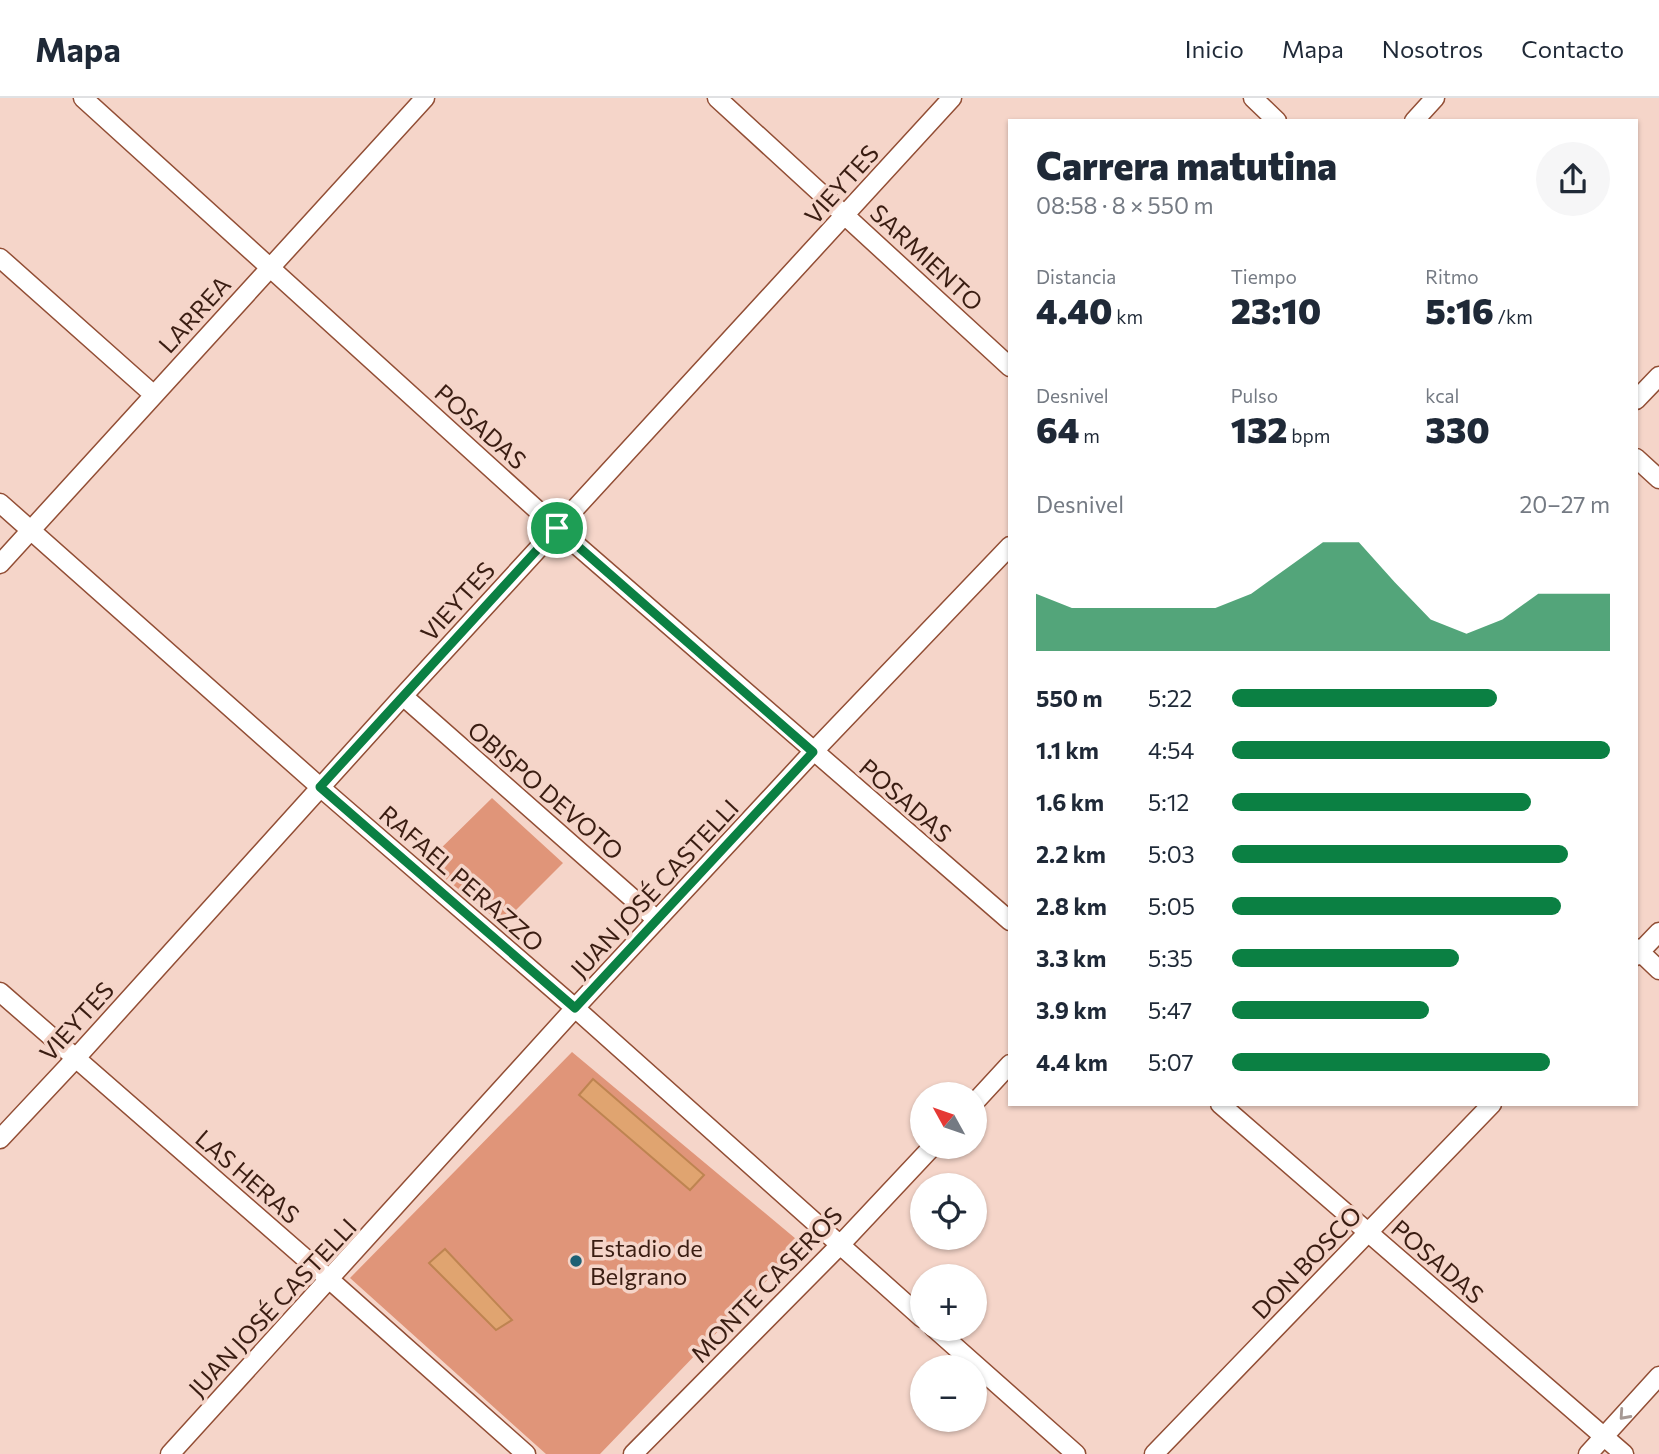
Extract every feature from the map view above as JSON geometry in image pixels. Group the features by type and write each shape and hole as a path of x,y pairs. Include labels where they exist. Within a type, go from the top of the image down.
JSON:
{"street":[{"name":"POSADAS","path":"83,98 557,528 1008,919"},
{"name":"LARREA","path":"0,564 425,98"},
{"name":"SARMIENTO","path":"717,98 1008,365"},
{"name":"VIEYTES","path":"0,1139 952,98"},
{"path":"1252,98 1275,119"},
{"path":"1416,119 1435,98"},
{"path":"0,258 154,395"},
{"path":"1638,398 1659,376"},
{"path":"1638,460 1659,479"},
{"name":"RAFAEL PERAZZO","path":"0,503 320,787 575,1008 910,1307"},
{"name":"JUAN JOSÉ CASTELLI","path":"170,1454 575,1008 813,752 1008,548"},
{"name":"OBISPO DEVOTO","path":"403,696 657,920"},
{"path":"1638,951 1659,932"},
{"path":"1638,953 1659,970"},
{"name":"LAS HERAS","path":"0,992 526,1454"},
{"path":"987,1089 1008,1066"},
{"name":"POSADAS","path":"1222,1106 1624,1454"},
{"name":"DON BOSCO","path":"1154,1454 1490,1106"},
{"name":"MONTE CASEROS","path":"633,1454 840,1245 921,1159"},
{"path":"949,1341 1076,1454"},
{"path":"1588,1454 1659,1376"}],"shaded area":[{"path":"492,798 563,863 502,924 426,863"},
{"name":"Estadio de Belgrano","path":"572,1052 802,1244 600,1454 546,1454 350,1278"}],"building":[{"path":"593,1079 704,1175 690,1190 579,1095"},
{"path":"445,1249 512,1320 496,1330 429,1263"}],"place":[{"name":"Estadio de Belgrano","path":"576,1261"}],"route":[{"path":"557,528 813,752 575,1008 320,787 557,528"}]}
